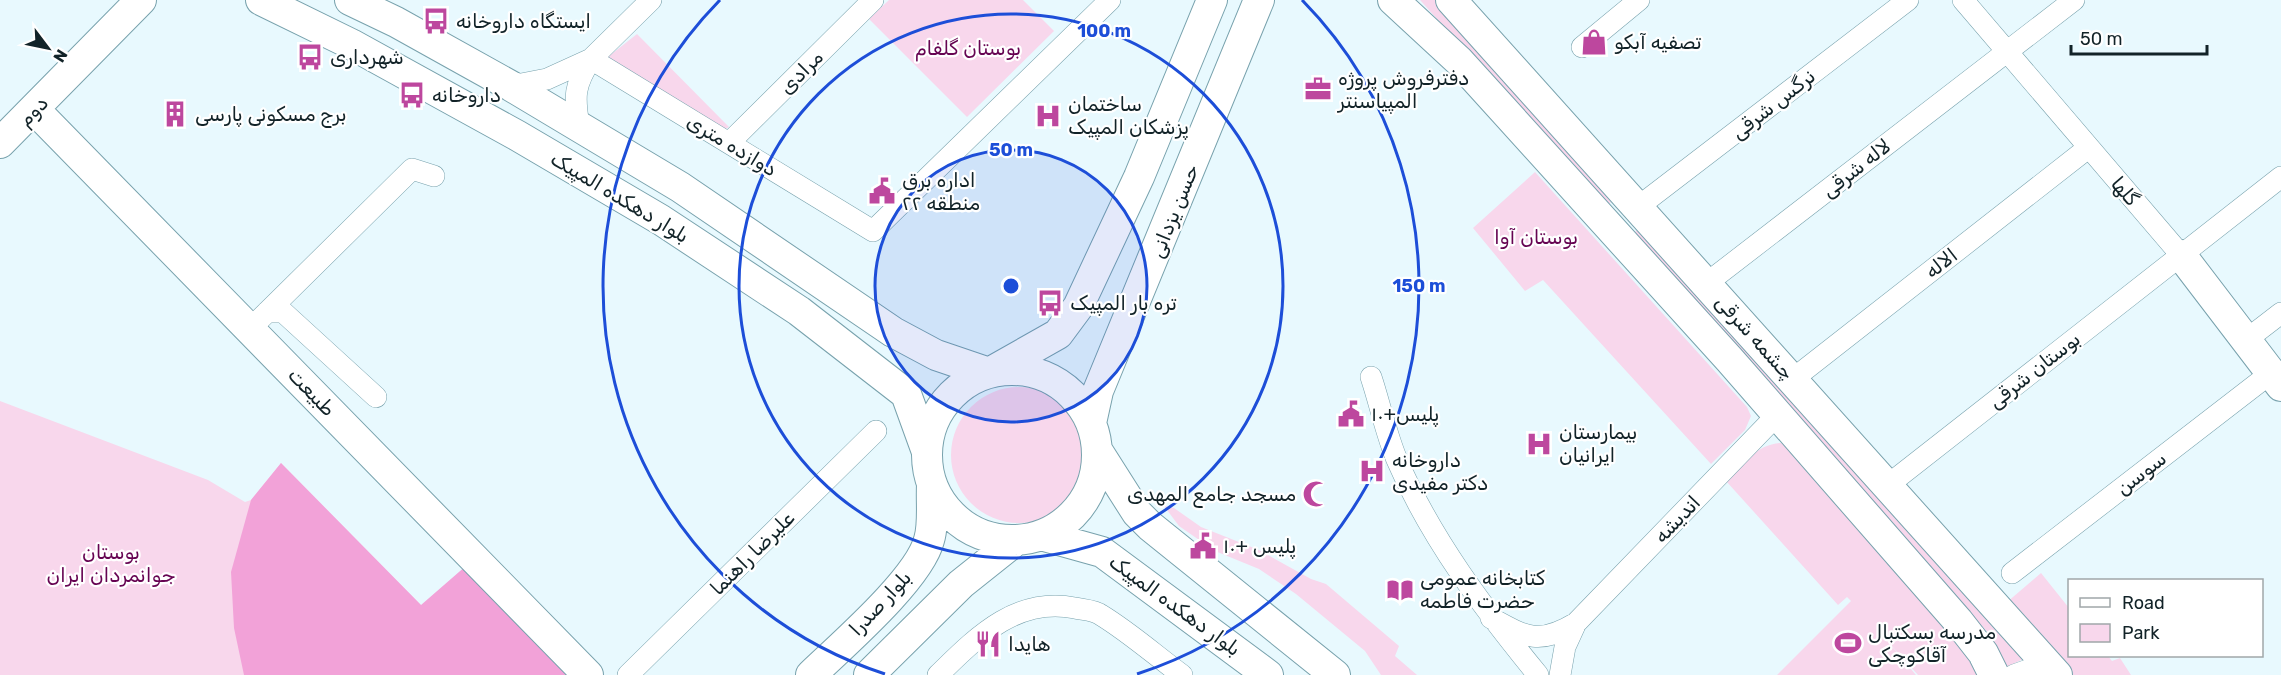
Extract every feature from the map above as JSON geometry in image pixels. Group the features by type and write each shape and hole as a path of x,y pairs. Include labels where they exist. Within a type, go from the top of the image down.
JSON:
{"main road":[{"name":"دوم","path":"0,143 141,0"},
{"name":"بلوار دهکده المپیک","path":"261,0 351,44 518,136 661,220 799,311 906,394 927,452"},
{"name":"بلوار دهکده المپیک","path":"350,0 396,22 511,86 680,187 893,332 936,355 988,373"},
{"path":"1193,45 1203,0"},
{"path":"1028,538 988,537 964,526 945,508 932,485 927,452 932,426 945,402 964,384 1058,334 1078,307 1139,177 1212,0"},
{"name":"حسن یزدانی","path":"1094,436 1098,391 1259,0"},
{"path":"1245,36 1279,0"},
{"name":"چشمه شرقی","path":"1393,0 1459,61 1778,414 1958,621 1983,653 1994,675"},
{"name":"چشمه شرقی","path":"1451,0 2057,675"},
{"name":"طبیعت","path":"35,110 258,320 588,675"},
{"name":"گلها","path":"2181,255 2276,380"},
{"path":"869,675 961,584 1028,538 1065,522 1083,502 1094,477 1094,436 1079,401 1060,384 1038,373 1013,369 988,373"},
{"name":"بلوار دهکده المپیک","path":"1094,436 1137,513 1150,526 1195,565 1335,675"},
{"name":"بلوار صدرا","path":"811,675 894,594 919,559 929,540 932,485"},
{"name":"بلوار دهکده المپیک","path":"1028,538 1102,552 1268,675"}],"street":[{"path":"579,126 575,99 578,79 591,59 651,0"},
{"name":"دوازده متری","path":"591,59 873,231 1110,0"},
{"path":"1581,47 1639,0"},
{"name":"نرگس شرقی","path":"1638,207 1908,0"},
{"name":"گلها","path":"1963,0 2005,52 2181,255"},
{"name":"لاله شرقی","path":"1707,283 2074,0"},
{"name":"مرادی","path":"729,143 872,1"},
{"path":"511,86 547,79 591,59"},
{"name":"الاله","path":"1793,379 2088,148"},
{"path":"258,320 412,168 434,176"},
{"name":"بوستان شرقی","path":"1888,485 2281,177"},
{"path":"258,320 283,312 376,397"},
{"path":"2246,340 2281,313"},
{"path":"1371,377 1397,459 1416,499 1442,545 1491,618 1538,675"},
{"name":"سوسن","path":"2012,573 2276,380"},
{"name":"اندیشه","path":"1576,623 1778,414"},
{"name":"علیرضا راهنما","path":"628,675 876,431"},
{"path":"938,675 978,635 1010,615 1047,607 1066,606 1099,613 1182,675"},
{"path":"1491,618 1532,637 1554,636 1576,623"},
{"path":"1560,675 1565,647 1576,623"},
{"path":"2014,675 2028,670 2049,675"}],"green space":[{"name":"بوستان گلفام","path":"889,0 1023,0 1054,31 967,117 869,19"},
{"path":"1420,0 1436,0 1611,202 1606,207"},
{"path":"637,34 729,127 720,132 604,60"},
{"name":"بوستان آوا","path":"1535,172 1747,407 1751,416 1745,430 1711,464 1543,280 1525,291 1473,228"},
{"path":"1637,230 2023,659 2005,668 1990,635 1631,236"},
{"path":"1019,387 1045,392 1057,398 1067,407 1076,417 1082,429 1087,455 1082,481 1076,493 1067,503 1057,512 1045,518 1019,523 993,518 981,512 971,503 962,493 956,481 951,455 956,429 962,417 971,407 981,398 993,392"},
{"name":"بوستان جوانمردان ایران","path":"0,401 208,480 245,502 251,500 281,463 421,605 581,675 0,675"},
{"path":"1781,443 1788,446 1964,650 1979,675 1918,675 1890,644 1916,675 1777,675 1851,601 1847,597 1838,605 1726,481 1757,451 1772,444"},
{"path":"1164,506 1174,508 1201,527 1259,550 1311,579 1326,584 1399,646 1395,656 1417,675 1381,675 1365,651 1296,594 1259,569 1215,551 1179,526"},
{"path":"2041,573 2068,607 2068,657 2109,657 2112,661 2120,658 2131,675 2067,675 2006,603"}],"shaded area":[{"path":"281,463 421,605 467,565 568,675 244,675 234,628 231,572 251,500"}],"place":[{"name":"ایستگاه داروخانه","path":"436,21"},
{"name":"تصفیه آبکو","path":"1594,42"},
{"name":"شهرداری","path":"310,57"},
{"name":"دفترفروش پروژه المپیاسنتر","path":"1318,89"},
{"name":"داروخانه","path":"412,95"},
{"name":"برج مسکونی پارسی","path":"175,114"},
{"name":"ساختمان پزشکان المپیک","path":"1048,116"},
{"name":"اداره برق منطقه ۲۲","path":"882,191"},
{"name":"تره بار المپیک","path":"1050,303"},
{"name":"پلیس+۱۰","path":"1351,414"},
{"name":"بیمارستان ایرانیان","path":"1539,444"},
{"name":"داروخانه دکتر مفیدی","path":"1372,471"},
{"name":"مسجد جامع المهدی","path":"1316,494"},
{"name":"پلیس +۱۰","path":"1203,546"},
{"name":"کتابخانه عمومی حضرت فاطمه","path":"1400,590"},
{"name":"مدرسه بسکتبال آقاکوچکی","path":"1848,643"},
{"name":"هایدا","path":"988,644"}]}
